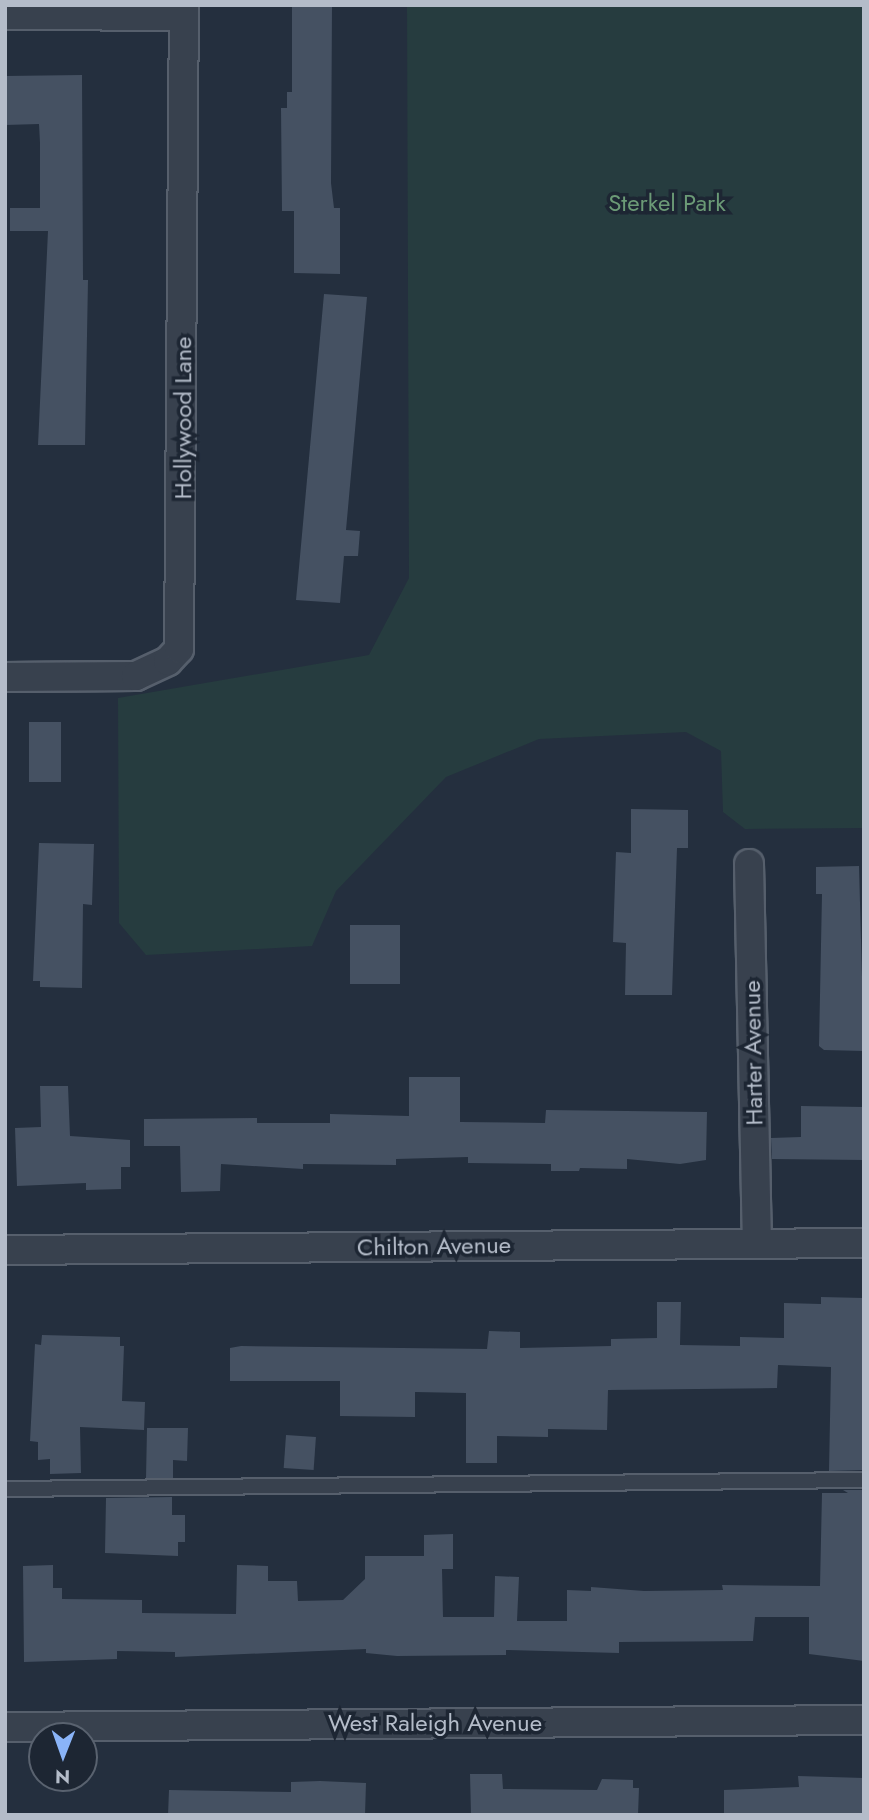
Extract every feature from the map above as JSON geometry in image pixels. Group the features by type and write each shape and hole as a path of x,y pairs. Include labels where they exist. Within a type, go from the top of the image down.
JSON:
{"street":[{"path":"5,15 184,11"},
{"name":"Hollywood Lane","path":"5,677 136,676 168,661 179,649 184,11"},
{"name":"Harter Avenue","path":"749,864 757,1243"},
{"name":"Chilton Avenue","path":"5,1250 864,1243"},
{"name":"West Raleigh Avenue","path":"5,1727 864,1720"}],"lane":[{"path":"5,1489 864,1480"}],"green space":[{"name":"Sterkel Park","path":"407,5 864,5 864,828 745,829 723,812 721,751 686,732 539,739 446,777 336,891 312,946 146,955 119,923 118,698 369,655 409,578"}],"building":[{"path":"292,5 332,5 331,183 334,208 340,208 340,274 294,273 294,211 282,211 281,108 287,108 287,92 292,92"},
{"path":"82,75 83,280 88,280 85,445 38,445 48,231 10,231 10,208 40,208 39,124 5,125 5,76"},
{"path":"324,294 367,297 346,530 360,531 358,556 344,556 340,603 296,600"},
{"path":"29,722 61,722 61,782 29,782"},
{"path":"631,809 688,810 688,848 677,848 672,995 625,995 626,943 613,942 616,852 631,853"},
{"path":"39,843 94,844 92,905 83,904 82,988 40,987 40,981 33,981"},
{"path":"859,866 864,1051 824,1050 819,1046 822,894 816,894 816,867"},
{"path":"350,925 400,925 400,984 350,984"},
{"path":"409,1077 460,1077 460,1122 545,1123 546,1110 707,1112 706,1160 680,1164 627,1159 627,1169 580,1168 579,1171 551,1171 551,1164 468,1163 468,1157 396,1159 396,1165 303,1164 303,1169 221,1164 220,1191 181,1192 180,1146 144,1146 144,1119 257,1118 257,1123 330,1123 330,1114 409,1116"},
{"path":"40,1086 68,1086 70,1136 130,1140 130,1167 121,1167 121,1189 86,1190 86,1183 17,1186 15,1128 41,1127"},
{"path":"801,1106 864,1107 864,1160 772,1159 771,1138 801,1137"},
{"path":"821,1297 864,1298 864,1470 829,1471 831,1367 778,1365 777,1388 608,1390 607,1430 548,1429 548,1437 497,1436 497,1463 466,1463 466,1393 415,1392 415,1417 340,1416 340,1381 230,1381 230,1348 241,1346 487,1349 489,1331 520,1332 520,1348 611,1346 611,1339 657,1338 657,1302 681,1302 680,1345 740,1346 740,1337 784,1338 784,1303 821,1304"},
{"path":"42,1335 120,1337 120,1346 124,1346 122,1401 145,1402 144,1430 80,1427 81,1473 50,1474 50,1459 38,1460 38,1442 30,1441 35,1344 41,1345"},
{"path":"147,1428 188,1428 187,1461 173,1460 173,1478 146,1478"},
{"path":"286,1435 316,1437 314,1470 284,1468"},
{"path":"843,1490 864,1490 864,1661 809,1654 809,1617 755,1617 753,1641 619,1642 619,1653 506,1650 506,1655 397,1656 366,1653 366,1649 175,1657 175,1652 117,1651 117,1659 24,1662 23,1566 53,1565 53,1588 62,1588 62,1599 142,1600 142,1613 236,1614 237,1565 268,1566 268,1581 297,1581 298,1601 343,1600 365,1579 365,1556 424,1556 424,1535 453,1534 453,1569 442,1569 443,1617 494,1617 495,1576 519,1577 517,1621 567,1621 567,1590 591,1591 591,1587 644,1591 723,1590 722,1585 820,1586 822,1493 848,1493"},
{"path":"172,1497 172,1515 185,1515 185,1542 178,1542 178,1556 105,1553 106,1498"},
{"path":"470,1774 502,1774 503,1789 597,1790 602,1779 633,1780 633,1788 639,1788 638,1815 471,1815"},
{"path":"798,1776 864,1778 864,1815 724,1815 724,1790 799,1787"},
{"path":"291,1782 366,1783 365,1815 168,1815 169,1790 291,1792"}]}
